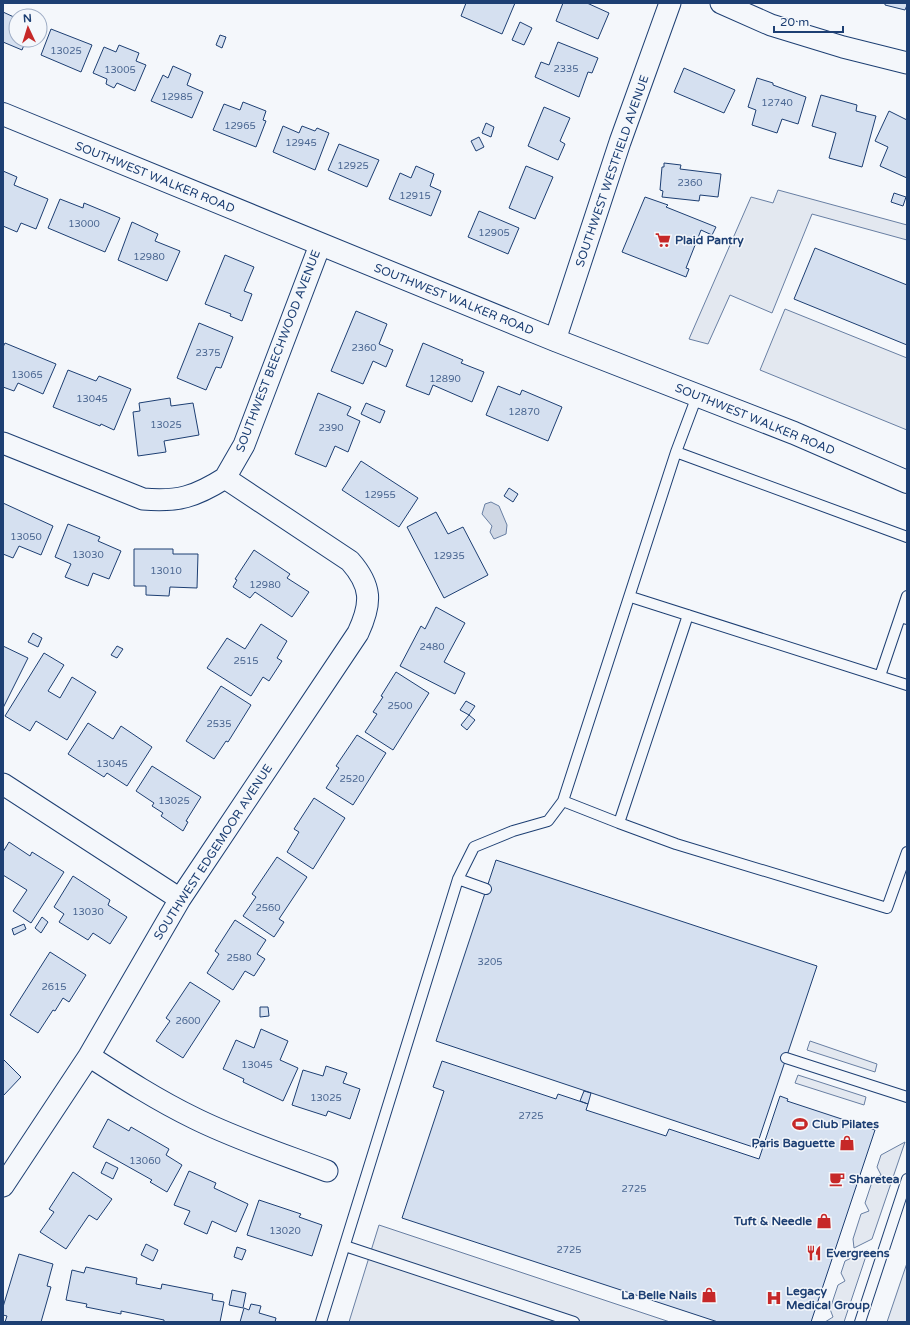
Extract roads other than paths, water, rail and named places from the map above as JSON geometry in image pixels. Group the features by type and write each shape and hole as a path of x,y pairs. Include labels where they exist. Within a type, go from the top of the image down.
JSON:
{"main road":[{"name":"SOUTHWEST WALKER ROAD","path":"3,114 555,340 794,433 907,482"}],"street":[{"name":"SOUTHWEST WESTFIELD AVENUE","path":"555,340 620,142 670,3"},
{"path":"721,3 771,25 843,47 907,63"},
{"name":"SOUTHWEST BEECHWOOD AVENUE","path":"225,478 244,445 320,245"},
{"path":"3,443 143,499 166,501 185,499 204,492 225,478"},
{"name":"SOUTHWEST EDGEMOOR AVENUE","path":"4,1184 89,1056 180,899 358,633 365,617 369,598 366,585 358,570 350,561 225,478"},
{"path":"3,784 180,899"},
{"path":"89,1056 140,1089 193,1118 232,1136 327,1171"}],"lane":[{"path":"321,1322 458,880 474,847 513,831 548,821 563,801 631,597 676,452 697,396"},
{"path":"676,452 907,537"},
{"path":"880,676 904,618 907,596"},
{"path":"631,597 907,684"},
{"path":"619,822 688,615"},
{"path":"563,801 676,844 887,908 907,852"},
{"path":"458,880 486,890"},
{"path":"786,1058 907,1097"},
{"path":"860,1322 907,1179"},
{"path":"345,1246 574,1322"}],"place":[{"name":"Plaid Pantry","path":"663,240"},
{"name":"Club Pilates","path":"800,1124"},
{"name":"Paris Baguette","path":"847,1143"},
{"name":"Sharetea","path":"837,1179"},
{"name":"Tuft & Needle","path":"824,1221"},
{"name":"Evergreens","path":"814,1253"},
{"name":"La Belle Nails","path":"709,1295"},
{"name":"Legacy Medical Group","path":"774,1298"}]}
